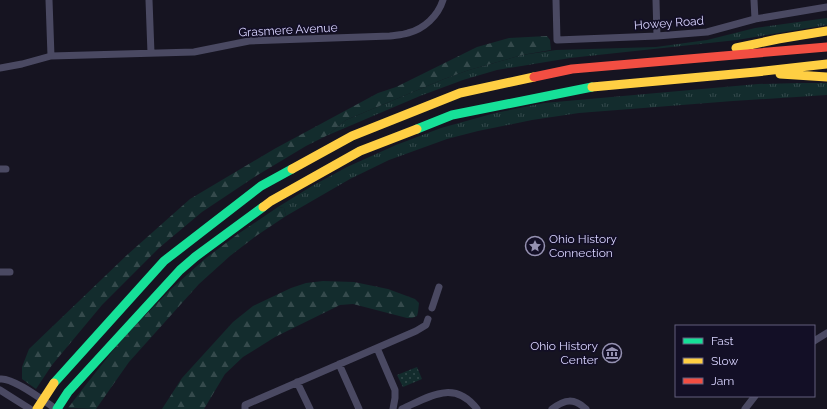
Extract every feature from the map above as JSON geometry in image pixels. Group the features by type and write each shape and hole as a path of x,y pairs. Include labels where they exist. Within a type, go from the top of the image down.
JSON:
{"highway":[{"path":"678,60 778,39 827,31"},
{"path":"37,409 54,383 164,261 261,186 352,136 460,93 572,69 827,47"},
{"path":"57,409 68,392 180,270 195,257 271,201 360,151 452,115 591,87 827,64"},
{"path":"756,72 827,77"}],"street":[{"path":"49,0 50,56"},
{"path":"149,0 151,53"},
{"name":"Grasmere Avenue","path":"0,68 22,64 50,56 194,52 248,41 400,35 409,33 426,24 435,15 442,5 443,0"},
{"name":"Howey Road","path":"556,0 557,40 657,36 708,32 755,18 827,7"},
{"path":"656,0 657,36"},
{"path":"754,0 755,18"},
{"path":"0,272 10,272"},
{"path":"432,308 439,287"},
{"path":"245,409 245,405 416,331 426,325 428,319"},
{"path":"815,340 827,333"},
{"path":"377,348 395,390 396,398 392,409"},
{"path":"339,364 359,409"},
{"path":"0,379 4,378 13,381 57,409"},
{"path":"297,382 310,409"},
{"path":"0,390 30,409"},
{"path":"402,409 434,395 445,392 464,396 472,402 477,409"},
{"path":"745,409 754,397"},
{"path":"552,409 564,402 572,401 581,404 586,409"}],"green space":[{"path":"827,18 827,25 737,40 570,58 497,70 463,80 420,96 326,136 346,120 444,79 469,70 522,55 556,50 656,47 707,40 755,28"},
{"path":"547,36 550,40 551,50 522,55 469,70 346,120 326,136 306,146 256,176 202,212 159,248 102,305 52,365 36,389 22,379 22,367 29,349 127,255 190,199 276,148 378,93 396,87 477,47 509,38"},
{"path":"827,83 827,95 579,113 532,120 478,131 447,139 389,160 350,179 286,216 284,208 278,207 347,167 396,145 441,128 495,113 544,103 758,84"},
{"path":"278,207 284,208 286,216 230,256 199,284 129,362 96,409 68,408 122,339 171,289 206,258"},
{"path":"323,281 354,282 388,289 415,299 419,303 417,316 407,318 353,304 340,305 275,337 243,357 225,374 204,409 162,409 182,378 233,322 253,306 291,288 306,283"},
{"path":"417,367 422,379 403,387 397,375"}],"traffic: fast":[{"path":"417,129 452,115 592,87"},
{"path":"54,383 164,261 261,186 292,169"},
{"path":"57,409 68,392 180,270 195,257 263,207"}],"traffic: slow":[{"path":"736,48 827,31"},
{"path":"592,87 827,64"},
{"path":"780,74 827,77"},
{"path":"292,169 352,136 460,93 534,77"},
{"path":"263,207 360,151 417,129"},
{"path":"37,409 54,383"}],"traffic: jam":[{"path":"534,77 572,69 827,47"}],"place":[{"name":"Ohio History Connection","path":"535,246"},
{"name":"Ohio History Center","path":"612,353"}]}
